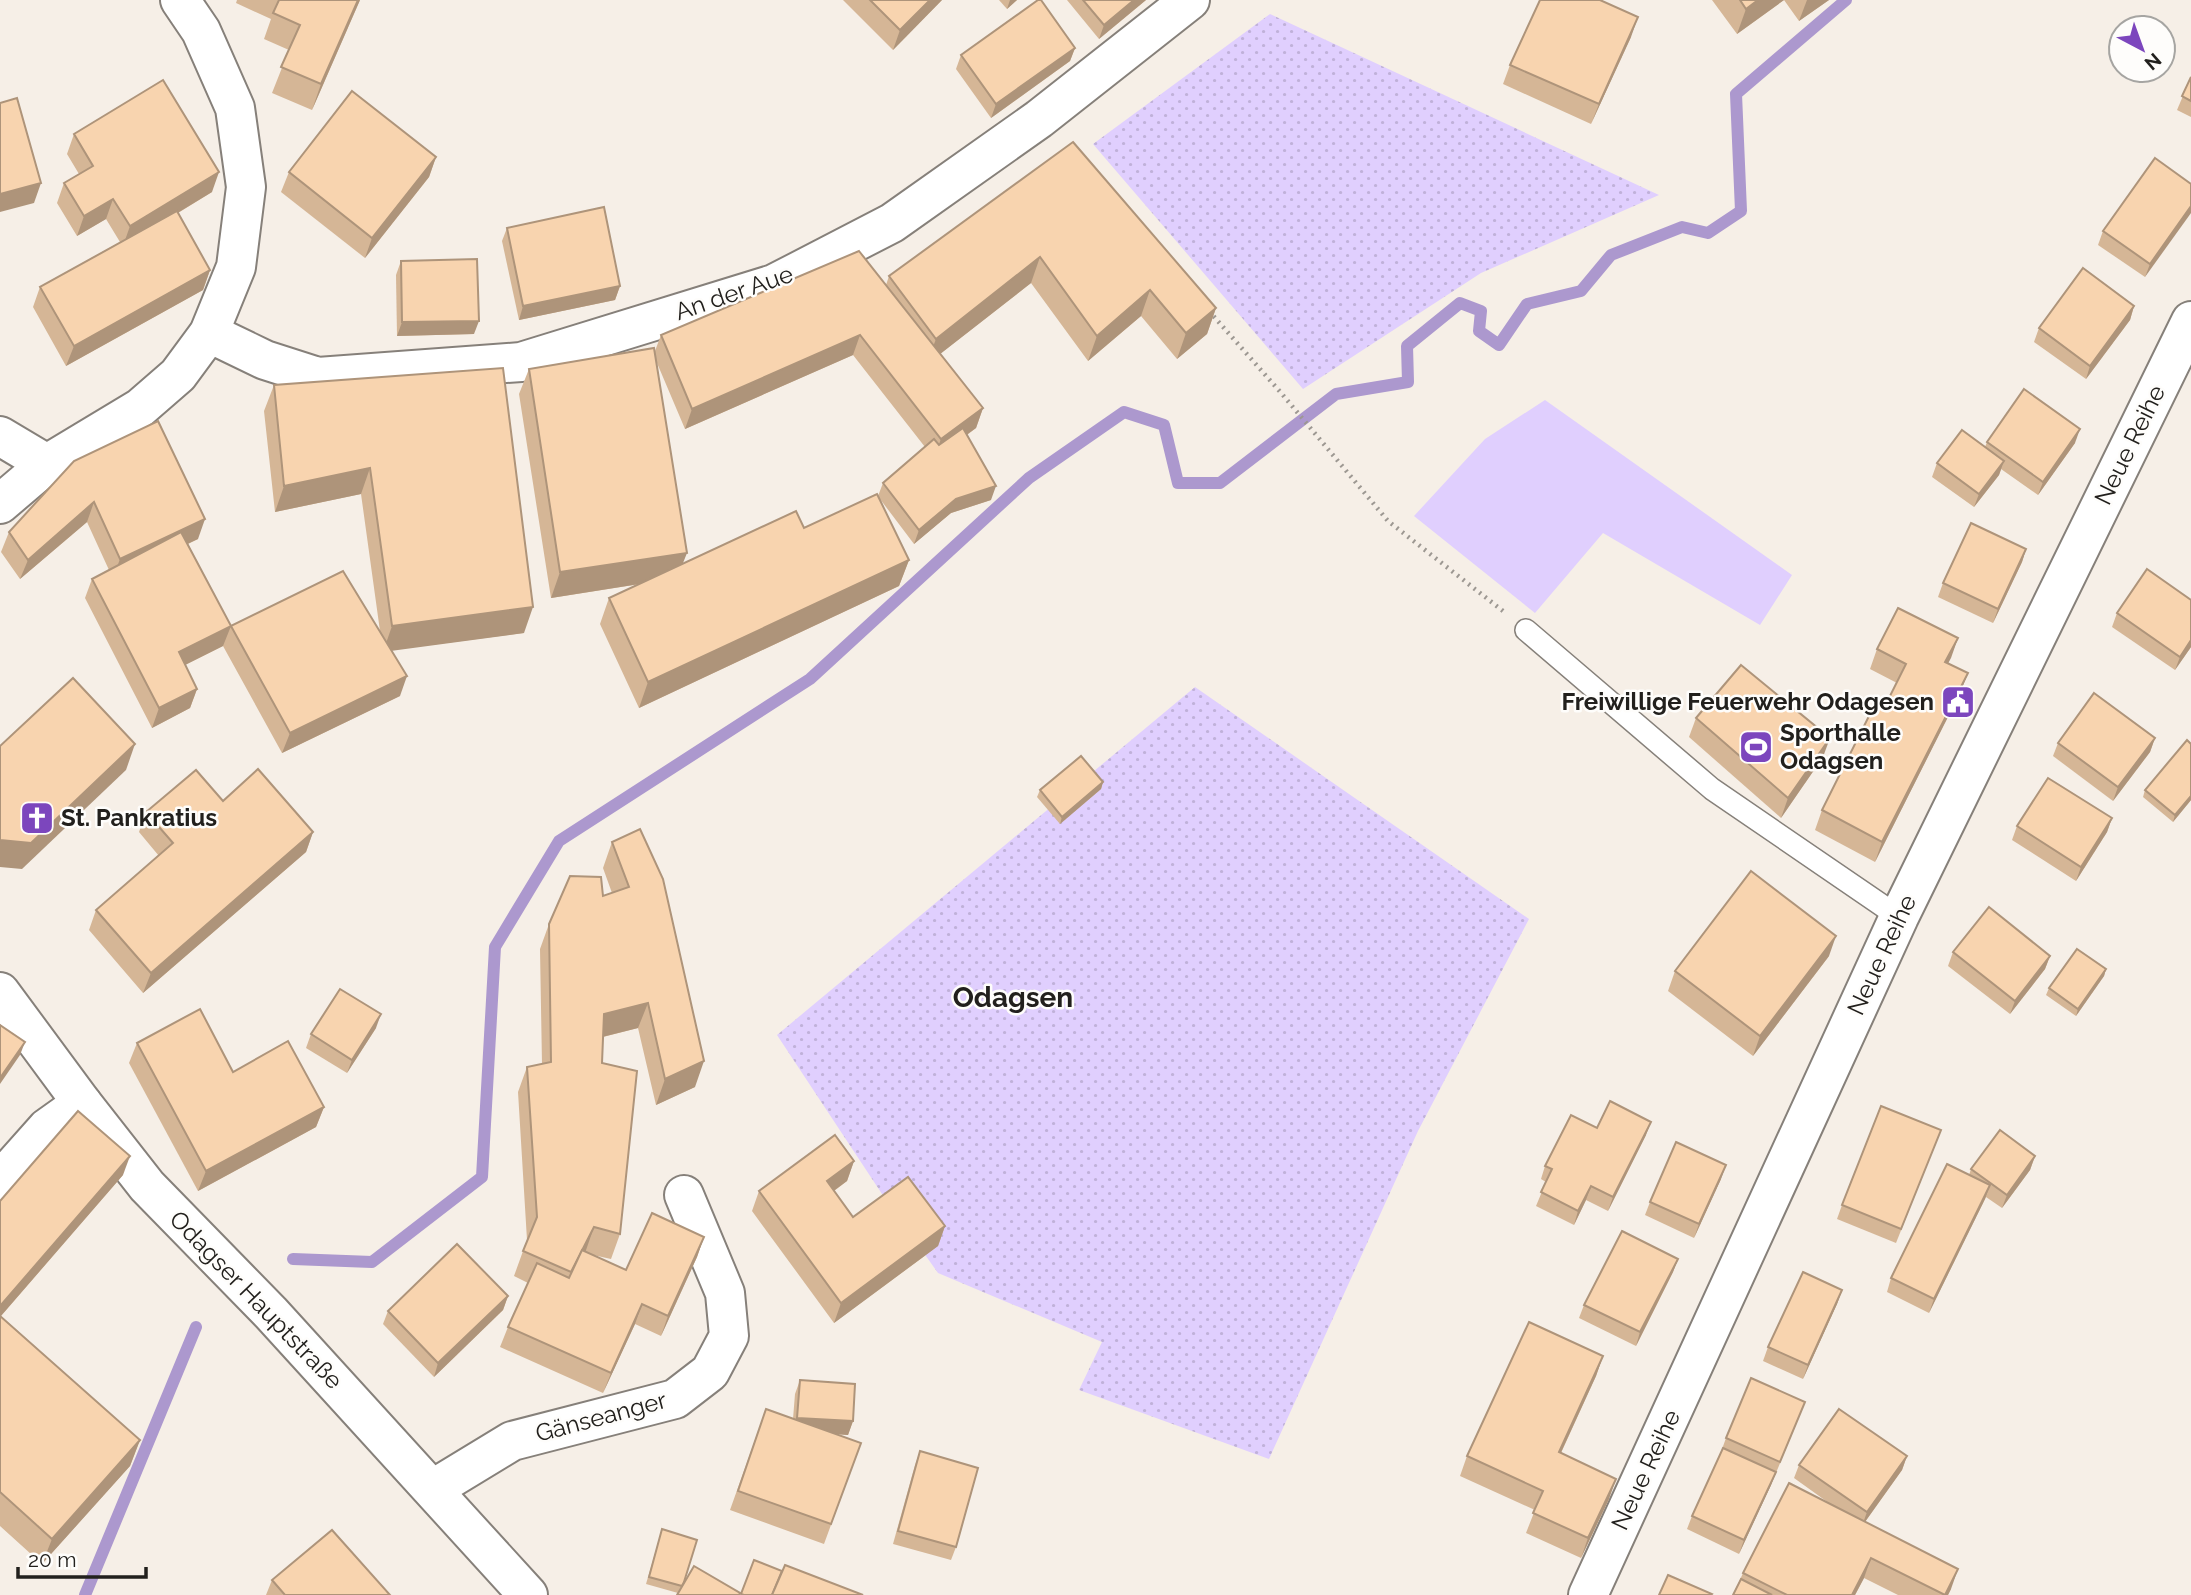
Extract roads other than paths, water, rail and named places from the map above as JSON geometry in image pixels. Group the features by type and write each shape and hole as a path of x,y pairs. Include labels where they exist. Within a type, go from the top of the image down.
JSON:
{"street":[{"path":"0,505 47,464 140,408 178,375 209,333 236,267 246,187 235,108 201,31 180,0"},
{"name":"An der Aue","path":"209,333 265,360 317,377 521,362 774,284 891,223 1039,119 1190,0"},
{"name":"Neue Reihe","path":"1588,1595 1899,917 2191,321"},
{"path":"0,436 47,464"},
{"name":"Odagser Hauptstraße","path":"0,992 147,1185 271,1313 528,1595"},
{"path":"0,1181 47,1128 82,1103"},
{"name":"Gänseanger","path":"433,1489 512,1441 675,1399 710,1371 729,1336 725,1293 684,1195"}],"lane":[{"path":"1526,630 1712,789 1899,917"}],"waterway":[{"path":"293,1259 372,1262 482,1177 495,947 559,841 810,679 1029,478 1124,412 1164,425 1178,483 1220,483 1336,394 1408,382 1407,346 1460,303 1481,311 1479,331 1499,345 1527,304 1581,291 1611,255 1682,227 1708,233 1741,211 1736,94 1846,0"},
{"path":"85,1595 196,1327"}],"place":[{"name":"Freiwillige Feuerwehr Odagesen","path":"1958,702"},
{"name":"Sporthalle Odagsen","path":"1756,747"},
{"name":"St. Pankratius","path":"37,818"}],"district":[{"name":"Odagsen","path":"1013,997"}]}
